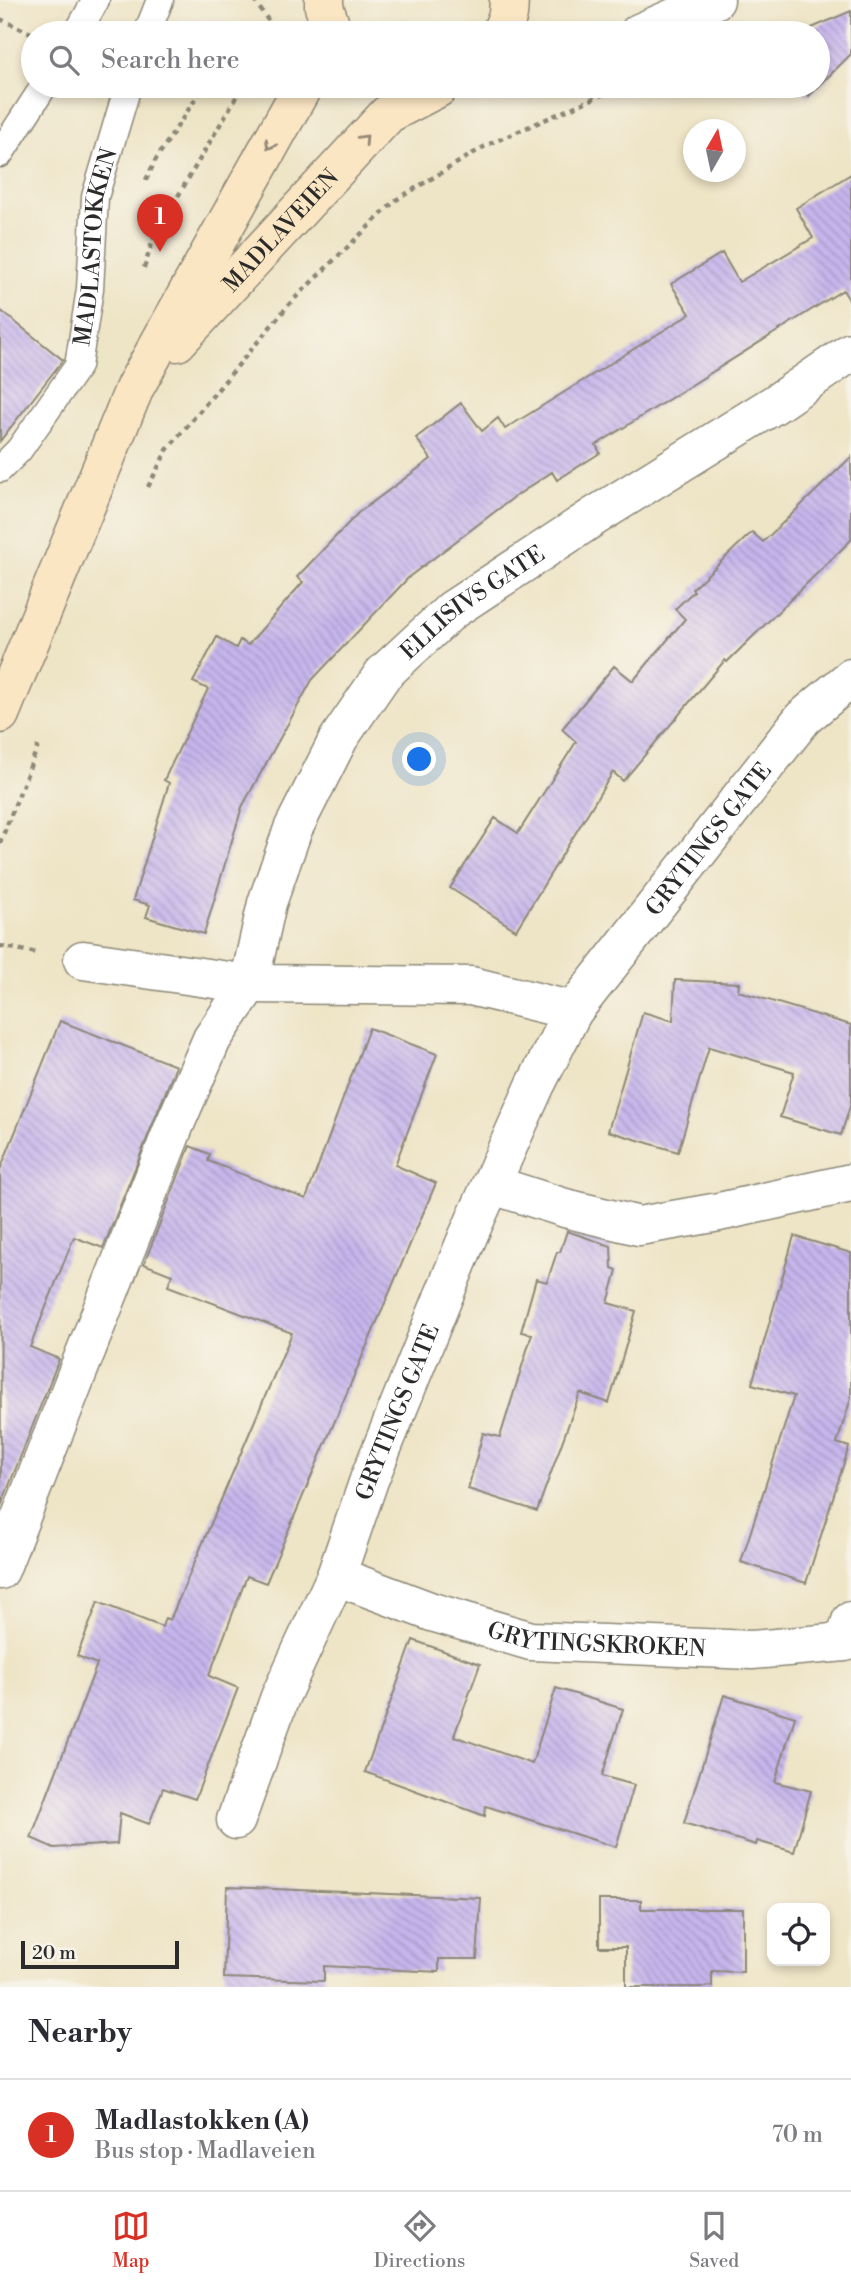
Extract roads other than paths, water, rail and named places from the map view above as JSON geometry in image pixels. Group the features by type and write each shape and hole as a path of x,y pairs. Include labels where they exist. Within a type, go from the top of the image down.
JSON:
{"main road":[{"path":"506,21 509,0"},
{"name":"MADLAVEIEN","path":"0,714 135,387 296,98"},
{"name":"MADLAVEIEN","path":"135,387 388,114 419,98"}],"street":[{"path":"667,21 715,0"},
{"name":"ELLISIVS GATE","path":"249,984 267,903 293,830 339,738 383,674 452,610 595,516 775,404 851,352"},
{"name":"GRYTINGS GATE","path":"236,1820 280,1697 336,1576 369,1480 468,1236 573,1011 803,718 851,678"},
{"path":"83,960 249,984 471,986 573,1011"},
{"path":"0,1570 175,1124 212,1039 249,984"},
{"path":"493,1185 565,1208 639,1226 719,1212 851,1183"},
{"name":"GRYTINGSKROKEN","path":"336,1576 432,1612 531,1642 752,1650 845,1642 851,1621"}],"lane":[{"path":"83,21 96,0"},
{"path":"152,21 160,0"},
{"path":"0,154 36,98"},
{"name":"MADLASTOKKEN","path":"0,470 19,450 78,366 90,289 95,198 124,98"}],"place":[{"name":"Madlastokken (A)","path":"160,252"}]}
